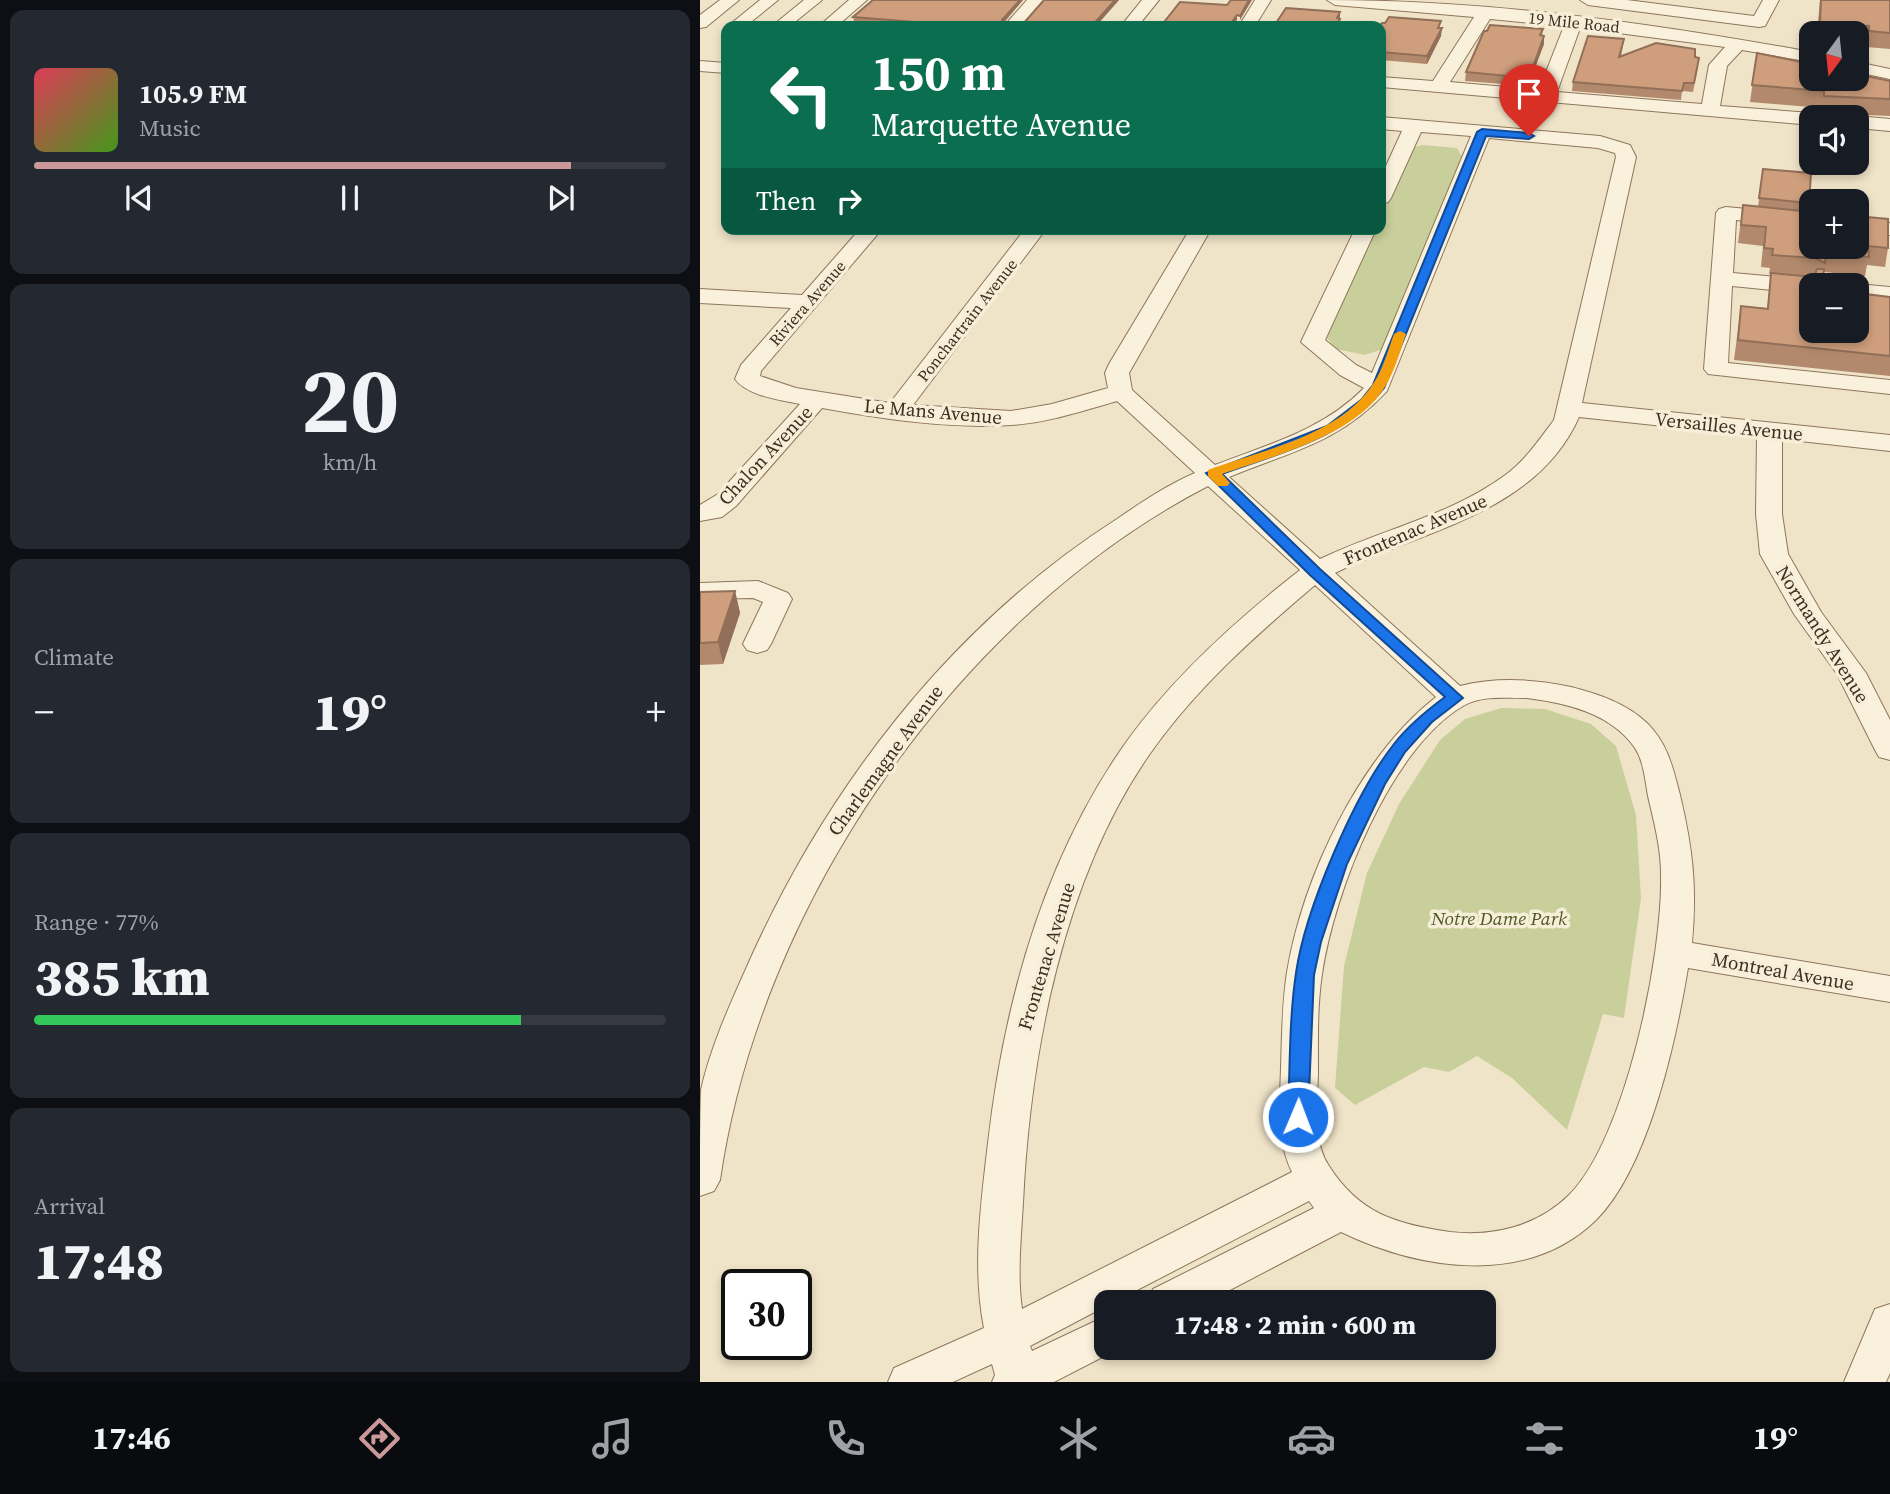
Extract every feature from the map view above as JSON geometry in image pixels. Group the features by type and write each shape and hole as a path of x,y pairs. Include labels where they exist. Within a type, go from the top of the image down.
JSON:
{"street":[{"path":"700,24 731,0"},
{"path":"743,21 770,0"},
{"path":"787,21 814,0"},
{"path":"833,21 859,0"},
{"path":"1017,21 1036,0"},
{"path":"1133,21 1151,0"},
{"path":"1250,21 1263,0"},
{"name":"19 Mile Road","path":"1335,0 1371,11 1443,5 1485,14 1669,33 1799,55"},
{"path":"1588,0 1692,6 1759,22 1771,0"},
{"path":"1669,33 1692,6"},
{"path":"1438,87 1485,14"},
{"path":"1546,96 1574,22"},
{"path":"700,24 721,26"},
{"path":"1710,110 1717,65 1738,44"},
{"path":"701,66 721,68"},
{"path":"1869,70 1890,74"},
{"path":"1386,82 1799,117"},
{"path":"1386,123 1482,132"},
{"path":"1869,123 1890,125"},
{"path":"1386,187 1414,126"},
{"name":"Frontenac Avenue","path":"1016,1381 999,1287 1002,1192 1009,1116 1029,1001 1066,885 1118,779 1169,707 1237,638 1315,572 1364,550 1434,525 1493,496 1529,471 1555,440 1566,420 1626,157 1618,146 1482,132"},
{"name":"Charlemagne Avenue","path":"700,1180 717,1097 762,968 819,851 887,750 946,677 1034,593 1109,536 1173,494 1212,473 1331,428 1366,403 1380,386 1482,132"},
{"path":"1799,220 1726,213 1716,369 1890,387"},
{"path":"1869,227 1890,229"},
{"name":"Riviera Avenue","path":"747,379 749,370 867,235"},
{"name":"Ponchartrain Avenue","path":"897,410 1031,235"},
{"path":"1196,235 1121,363 1117,373 1121,392 1455,698"},
{"path":"1363,235 1313,342 1348,370 1380,386"},
{"path":"1722,279 1799,286"},
{"path":"1869,292 1890,294"},
{"path":"700,296 807,302"},
{"name":"Le Mans Avenue","path":"747,379 771,391 817,399 966,417 1011,418 1057,410 1121,392"},
{"name":"Chalon Avenue","path":"706,512 727,500 817,399"},
{"name":"Versailles Avenue","path":"1568,409 1890,443"},
{"name":"Normandy Avenue","path":"1770,431 1769,514 1774,554 1808,614 1851,673 1890,750"},
{"path":"700,591 758,589 778,599 757,644"},
{"path":"1507,689 1548,692 1602,707 1621,717 1636,730 1656,758 1678,872 1675,953 1648,1063 1621,1144 1594,1194 1566,1222 1536,1237 1503,1247 1464,1251 1419,1244 1342,1213 1307,1163 1298,1117 1305,975 1311,942 1338,864 1377,784 1399,748 1427,719 1455,698 1507,689"},
{"name":"Montreal Avenue","path":"1675,953 1890,989"},
{"path":"909,1382 1007,1337 1317,1178"},
{"path":"1191,1290 1342,1213"},
{"path":"1865,1382 1890,1322"},
{"path":"1016,1381 1094,1340"}],"green space":[{"path":"1422,145 1457,148 1462,157 1389,347 1365,355 1336,349 1327,338 1372,235 1386,235 1386,205 1411,148"},
{"name":"Notre Dame Park","path":"1501,708 1545,709 1591,724 1616,746 1636,815 1641,899 1624,1018 1603,1014 1567,1130 1512,1078 1477,1056 1449,1072 1424,1067 1355,1105 1335,1088 1344,966 1367,873 1399,804 1440,740 1465,719"}],"building":[{"path":"873,0 1020,0 1002,21 902,21 853,17"},
{"path":"1044,0 1115,0 1096,21 1026,21"},
{"path":"1231,0 1249,0 1240,16 1237,15 1233,21 1165,21 1180,2 1227,5"},
{"path":"1821,0 1890,0 1890,33 1869,31 1869,21 1820,21"},
{"path":"1286,8 1340,12 1337,18 1339,21 1277,21"},
{"path":"1389,17 1441,21 1438,28 1442,28 1427,56 1386,52 1386,22"},
{"path":"1490,25 1543,29 1540,35 1544,36 1529,78 1466,72 1484,31 1487,31"},
{"path":"1588,36 1624,39 1619,57 1656,43 1695,49 1695,57 1699,58 1694,83 1684,83 1682,91 1573,82"},
{"path":"1757,53 1799,62 1799,89 1752,85"},
{"path":"1869,77 1890,81 1890,99 1824,96 1824,91 1869,91"},
{"path":"1763,169 1811,175 1810,189 1799,189 1799,202 1759,198"},
{"path":"1743,205 1799,211 1799,257 1772,255 1773,249 1764,248 1766,227 1741,225"},
{"path":"1869,217 1888,219 1888,248 1869,246"},
{"path":"1771,273 1799,276 1799,343 1869,343 1869,294 1890,297 1890,356 1738,340 1741,306 1768,309"},
{"path":"735,591 718,642 700,643 700,592"}],"slow traffic":[{"path":"1223,483 1212,473 1303,440 1351,416 1380,386 1400,334"}],"route":[{"path":"1298,1117 1305,975 1311,942 1338,864 1358,820 1399,748 1427,719 1455,698 1315,572 1212,473 1331,428 1366,403 1380,386 1482,132 1529,136"}]}
